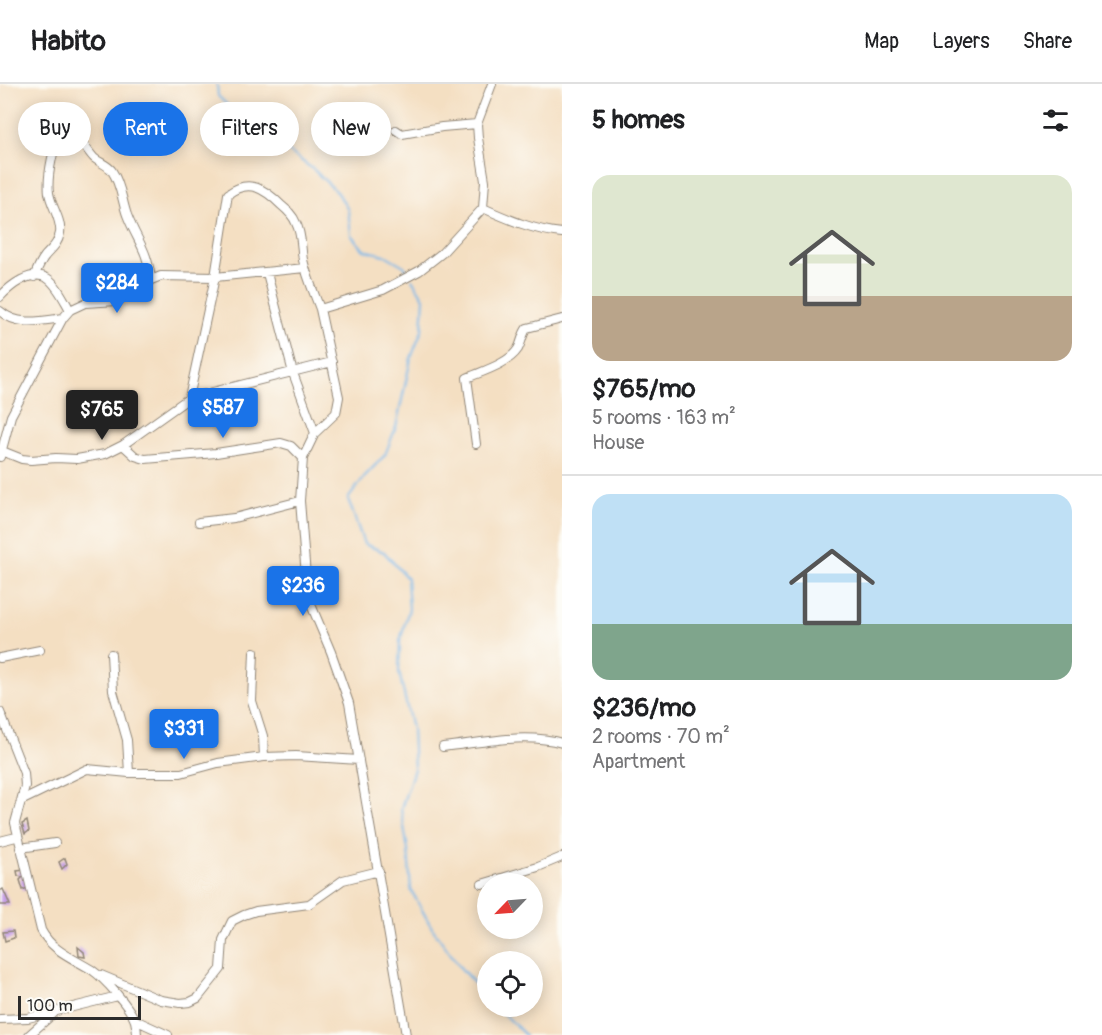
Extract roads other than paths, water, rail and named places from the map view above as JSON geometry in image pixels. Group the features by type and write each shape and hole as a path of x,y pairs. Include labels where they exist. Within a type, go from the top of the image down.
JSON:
{"street":[{"path":"320,309 383,290 419,271 442,253 483,208 485,182 477,124 492,84"},
{"path":"396,130 402,134 477,124"},
{"path":"34,277 45,256 55,247 60,235 60,225 53,207 49,186 55,146 64,131 69,131 94,158 111,170 116,177 131,224 144,247 151,280"},
{"path":"189,398 215,277 228,194 241,187 266,190 292,215 300,234 305,268 320,309 339,397 336,413 315,433 303,458 300,501 306,576 312,607 332,652 349,703 406,1035"},
{"path":"483,208 524,226 562,233"},
{"path":"305,268 215,277 161,276 117,302 86,303 70,310 63,318 12,416 1,454 22,459 77,459 105,454 123,445 189,398 332,362"},
{"path":"267,273 293,373 315,433"},
{"path":"0,297 17,282 34,277 48,279 70,310"},
{"path":"0,311 8,318 18,321 63,318"},
{"path":"476,444 467,378 510,357 520,346 521,337 528,327 562,319"},
{"path":"123,445 135,456 145,459 216,453 281,443 291,446 303,458"},
{"path":"199,522 234,518 300,501"},
{"path":"0,658 40,650"},
{"path":"254,652 252,701 262,736 264,757"},
{"path":"111,654 113,692 127,740 129,772"},
{"path":"0,712 24,773 25,786 15,823 16,837 41,930 56,949 94,972 161,1000 190,1002 198,998 221,969 223,940 232,921 256,912 309,904 343,880 379,871"},
{"path":"443,747 515,739 562,742"},
{"path":"21,801 84,770 180,773 218,763 264,757 296,756 359,760"},
{"path":"0,841 16,837"},
{"path":"20,848 55,843"},
{"path":"518,873 562,857"},
{"path":"94,972 118,996 135,1020 137,1035"},
{"path":"0,1019 28,1018 118,996"},
{"path":"29,1035 56,1012"},
{"path":"135,1020 168,1035"}],"waterway":[{"path":"217,84 218,96 251,128 283,147 314,170 338,193 348,210 351,235 364,250 385,255 404,266 409,274"},
{"path":"412,279 424,298 422,330 411,358 396,427 385,455 364,477 348,499 364,544 384,552 407,578 409,609 400,641 399,672 412,729 414,769 401,809 408,850 411,890 432,928 463,971 477,986"},
{"path":"507,1017 525,1035"}]}
